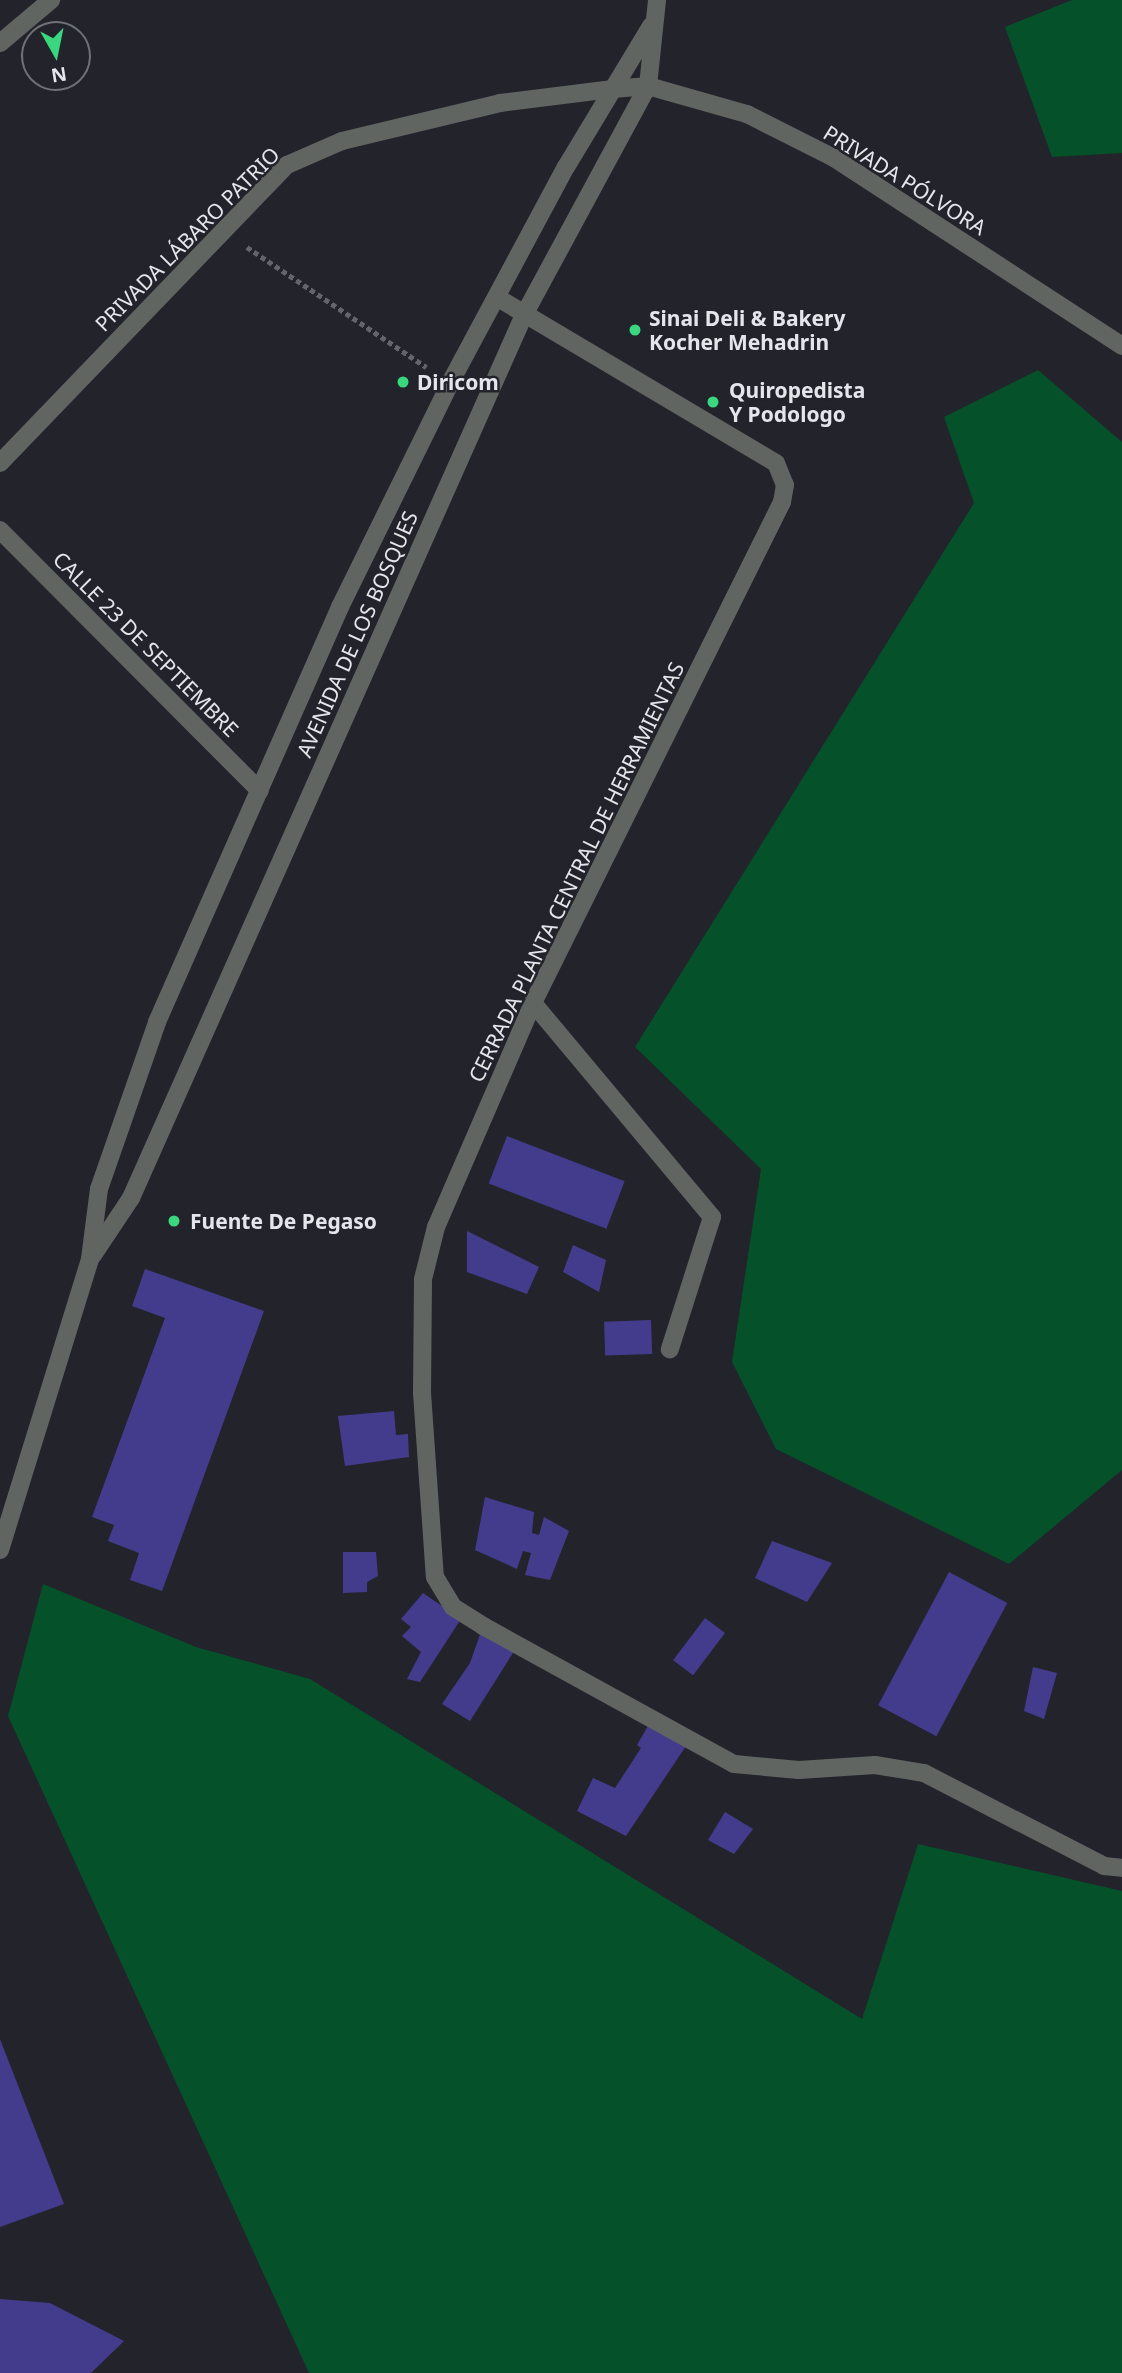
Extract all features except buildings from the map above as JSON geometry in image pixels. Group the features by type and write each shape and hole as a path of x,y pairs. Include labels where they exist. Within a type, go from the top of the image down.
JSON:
{"street":[{"path":"0,43 51,0"},
{"name":"AVENIDA DE LOS BOSQUES","path":"90,1259 136,1187 524,315 649,86 651,26 657,0"},
{"name":"AVENIDA DE LOS BOSQUES","path":"0,1550 90,1259 99,1189 157,1022 340,607 450,383 613,89 651,26"},
{"name":"PRIVADA LÁBARO PATRIO","path":"0,463 287,165 342,141 500,103 649,86"},
{"name":"PRIVADA PÓLVORA","path":"649,86 747,114 834,158 1122,345"},
{"name":"CERRADA PLANTA CENTRAL DE HERRAMIENTAS","path":"498,298 776,463 785,485 782,502 533,1003 436,1227 423,1279 422,1393 435,1577 453,1607 734,1764 799,1770 875,1765 924,1773 1104,1866 1122,1868"},
{"name":"CALLE 23 DE SEPTIEMBRE","path":"0,530 260,791"},
{"path":"533,1003 712,1217 670,1349"}],"path":[{"path":"223,231 450,383"}],"green space":[{"path":"1072,0 1122,0 1122,153 1052,157 1005,27"},
{"path":"1038,370 1122,442 1122,1470 1009,1564 776,1449 732,1362 761,1169 635,1047 974,503 944,417"},
{"path":"43,1584 196,1647 310,1679 862,2019 918,1844 1122,1891 1122,2373 309,2373 8,1716"}],"place":[{"name":"Sinai Deli & Bakery Kocher Mehadrin","path":"635,330"},
{"name":"Diricom","path":"403,382"},
{"name":"Quiropedista Y Podologo","path":"713,402"},
{"name":"Fuente De Pegaso","path":"174,1221"}]}
